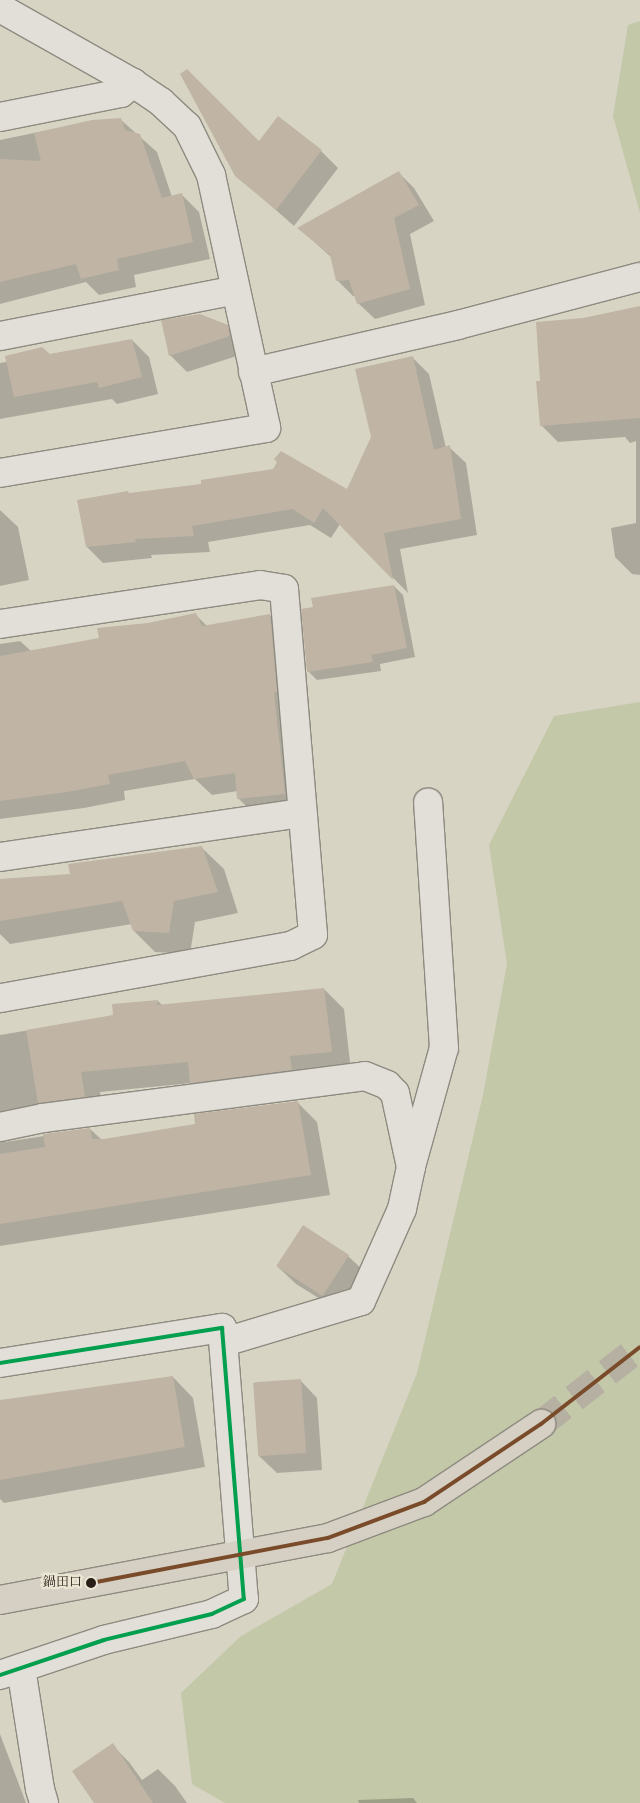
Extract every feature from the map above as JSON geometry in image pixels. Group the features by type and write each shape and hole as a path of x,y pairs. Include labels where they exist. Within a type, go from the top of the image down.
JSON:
{"highway":[{"path":"0,1600 328,1538 424,1502 541,1424"}],"street":[{"path":"0,8 133,83 161,102 187,126 211,175 266,428 0,473"},
{"path":"0,117 121,93 133,83"},
{"path":"253,372 458,325 640,277"},
{"path":"0,336 236,290"},
{"path":"0,624 260,585 284,589 313,934 290,946 0,998"},
{"path":"224,1342 361,1301 402,1210 411,1167 444,1048 428,802"},
{"path":"0,857 302,812"},
{"path":"0,1126 43,1118 365,1076 387,1085 395,1093 411,1167"},
{"path":"0,1363 222,1328 224,1342 244,1599 212,1614 104,1640 11,1671 44,1803"}],"green space":[{"path":"640,21 640,213 613,116 628,25"},
{"path":"640,702 640,1803 225,1803 192,1784 181,1693 241,1636 332,1584 417,1373 483,1095 507,964 489,845 554,716"}],"building":[{"path":"187,69 259,141 278,116 322,150 276,210 235,176 180,74"},
{"path":"121,118 125,130 140,134 162,198 182,193 193,242 117,259 119,270 81,279 76,264 0,282 0,159 41,161 34,133 92,120"},
{"path":"399,171 419,205 394,218 410,289 357,304 349,280 336,281 330,255 297,228"},
{"path":"640,306 640,418 540,426 536,381 540,381 536,322 583,318"},
{"path":"200,314 228,325 230,336 169,356 161,320"},
{"path":"132,339 142,377 99,388 97,382 14,397 5,356 42,347 50,354"},
{"path":"413,356 434,450 450,445 461,519 384,533 393,580 323,508 314,523 293,509 192,526 194,536 135,539 136,542 86,547 77,500 128,491 129,493 201,484 201,480 273,469 277,462 274,459 281,451 347,489 371,437 355,369"},
{"path":"394,585 407,648 371,655 373,662 307,672 301,609 313,607 311,598"},
{"path":"196,613 202,626 270,614 277,692 274,692 285,794 237,799 235,773 194,779 185,761 108,775 110,784 0,801 0,656 99,638 97,628 148,623"},
{"path":"202,846 218,892 174,901 169,933 133,931 122,901 0,921 0,879 70,874 68,864"},
{"path":"324,988 332,1052 290,1056 292,1070 190,1083 188,1062 81,1072 85,1097 38,1103 26,1030 113,1015 112,1004 158,1000 157,1005"},
{"path":"298,1101 311,1175 0,1224 0,1154 45,1147 43,1134 90,1128 92,1139 104,1139 195,1124 194,1114"},
{"path":"303,1225 349,1255 322,1296 276,1266"},
{"path":"173,1376 185,1447 0,1480 0,1400"},
{"path":"301,1379 306,1453 258,1456 253,1382"},
{"path":"113,1743 153,1803 94,1803 72,1771"}],"tunnel":[{"path":"541,1424 640,1347"}],"transit line":[{"path":"0,1363 222,1328 244,1599 212,1614 104,1640 0,1675"},
{"path":"91,1583 328,1538 424,1502 541,1424 640,1347"}],"place":[{"name":"鍋田口","path":"91,1583"}]}
